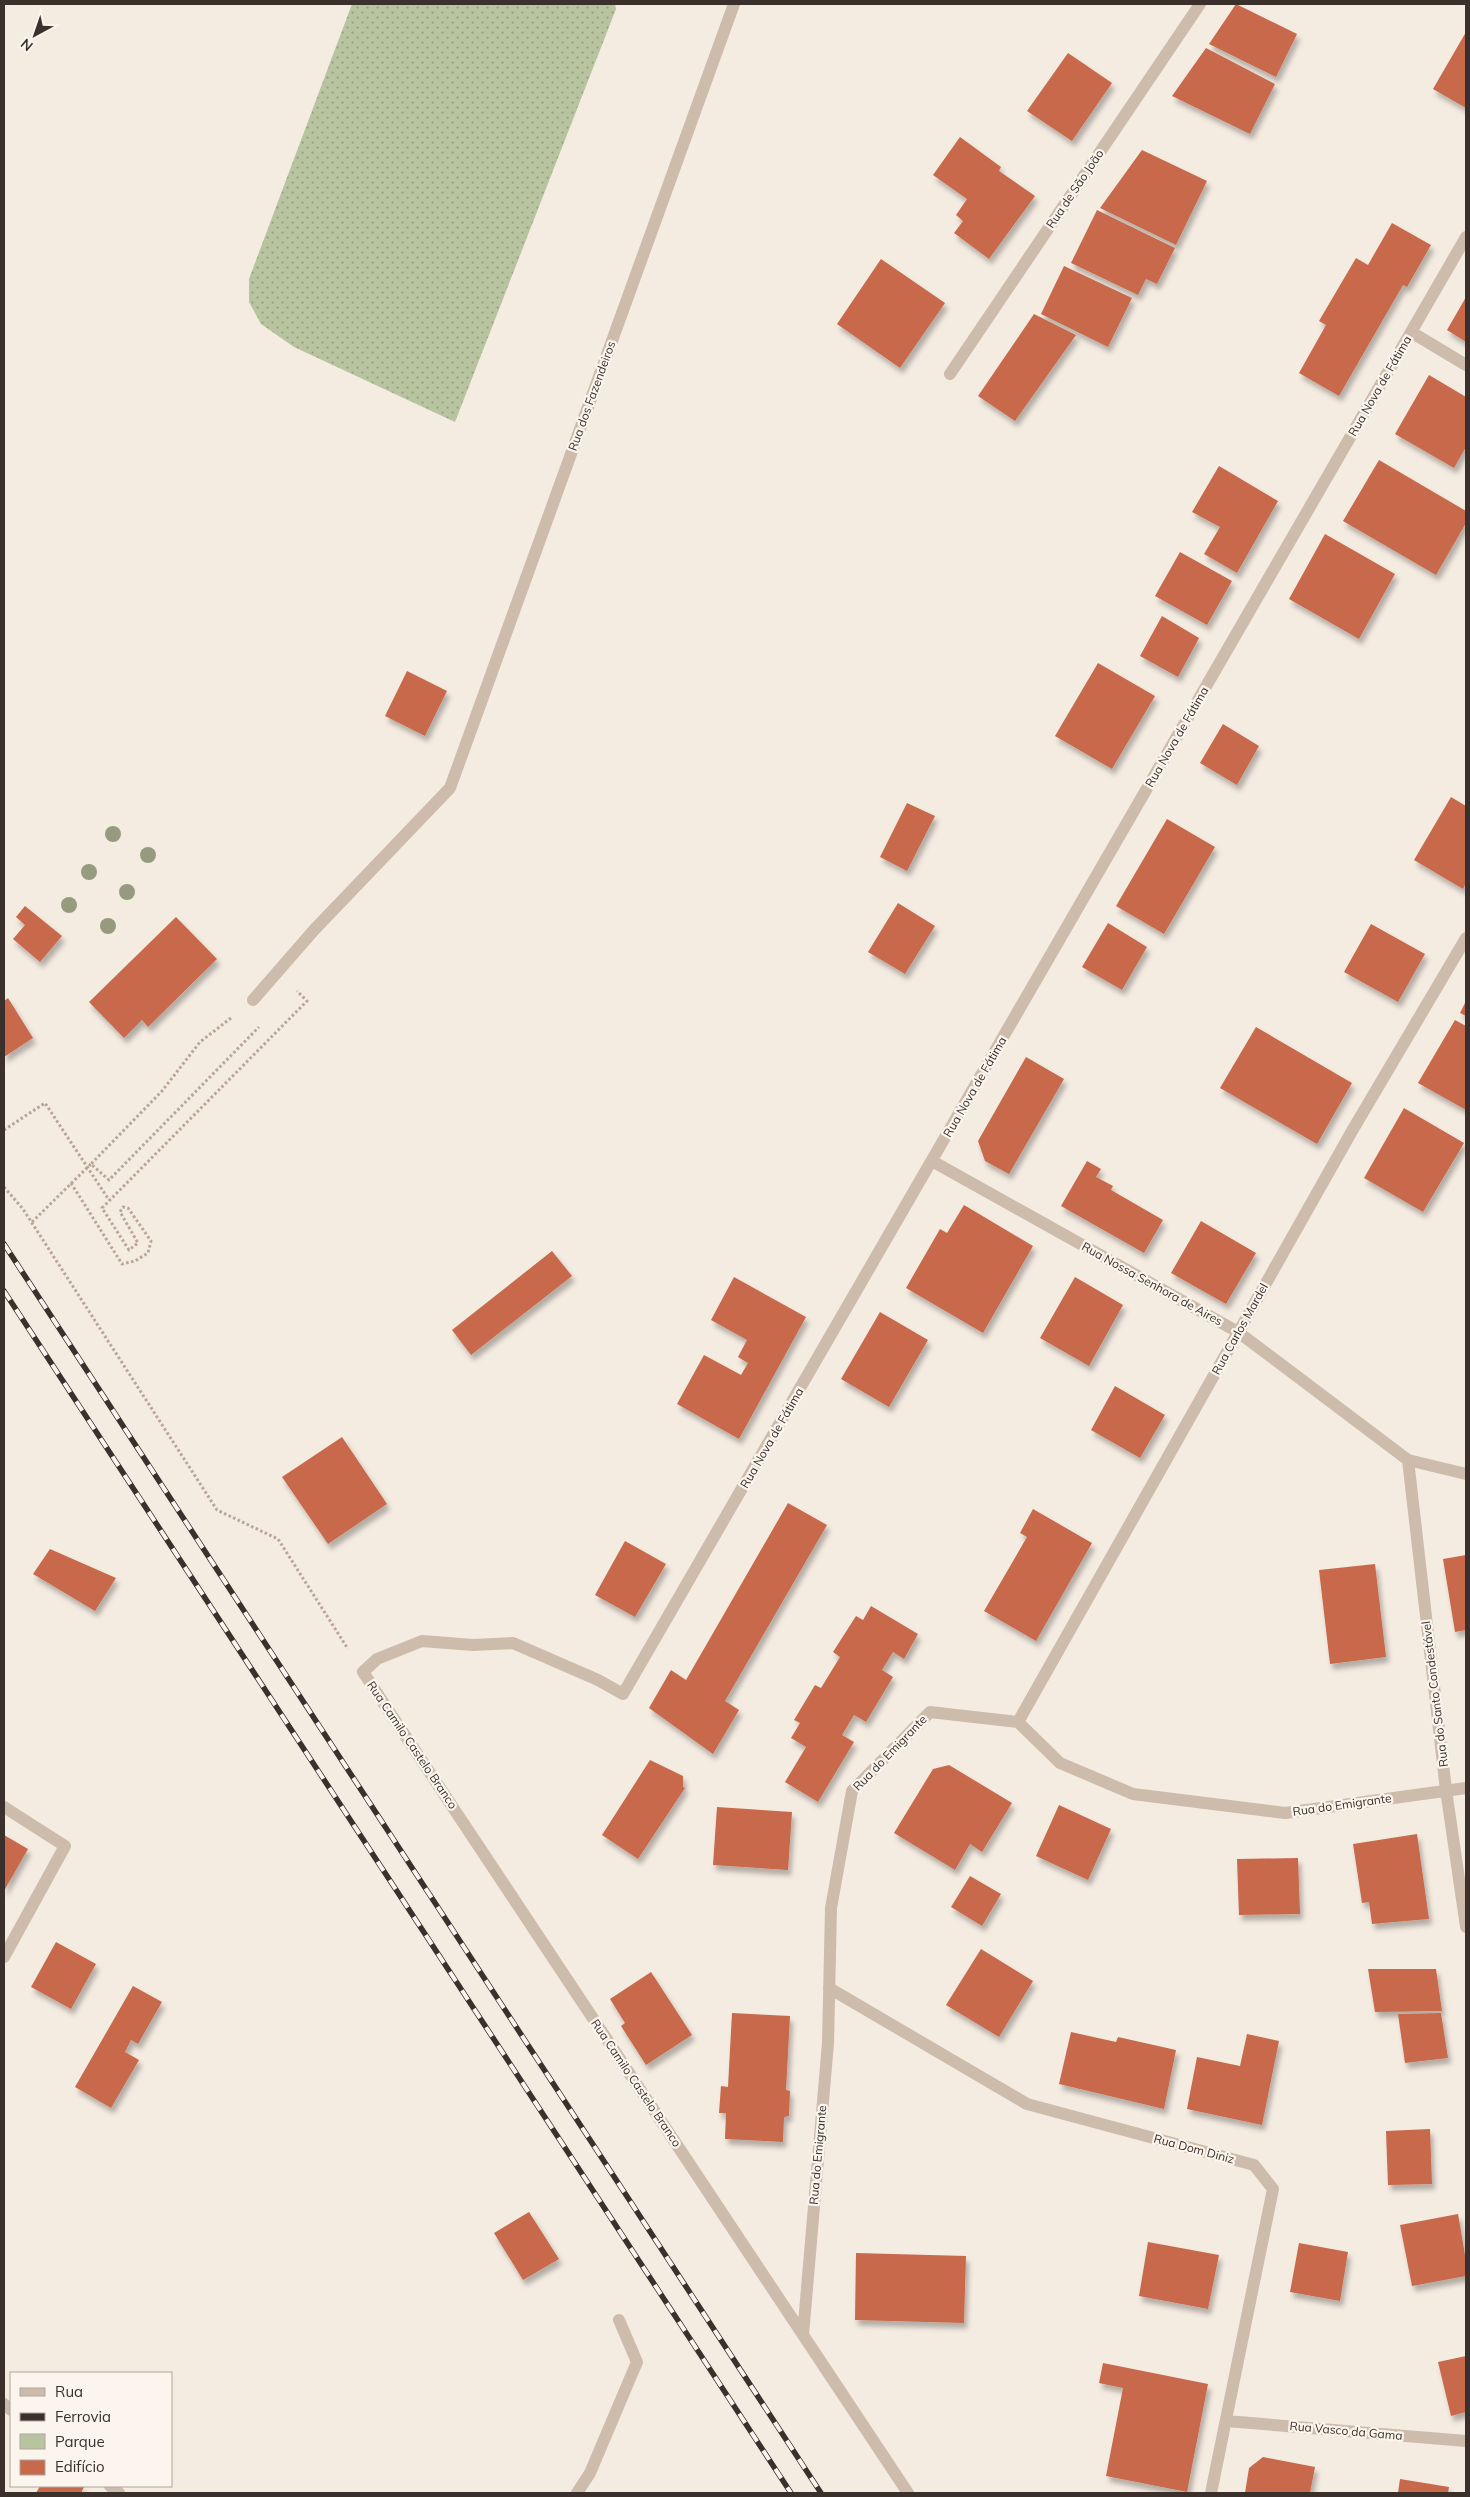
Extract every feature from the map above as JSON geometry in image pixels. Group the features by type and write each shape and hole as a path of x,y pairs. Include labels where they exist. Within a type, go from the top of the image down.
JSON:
{"street":[{"name":"Rua dos Fazendeiros","path":"253,1000 314,930 450,788 734,4"},
{"name":"Rua de São João","path":"950,374 1200,4"},
{"name":"Rua Nova de Fátima","path":"363,1672 377,1659 422,1641 473,1645 513,1643 598,1680 623,1694 1466,237"},
{"path":"1411,332 1466,365"},
{"name":"Rua Carlos Mardel","path":"1018,1722 1357,1123 1466,938"},
{"name":"Rua Nossa Senhora de Aires","path":"932,1161 1238,1332 1408,1460 1466,1474"},
{"name":"Rua do Santo Condestável","path":"1408,1460 1446,1790 1466,1927"},
{"name":"Rua Camilo Castelo Branco","path":"363,1672 908,2493"},
{"name":"Rua do Emigrante","path":"803,2335 828,2043 831,1908 852,1791 930,1712 1018,1722 1060,1763 1134,1794 1285,1813 1466,1788"},
{"path":"4,1807 65,1846 4,1957"},
{"name":"Rua Dom Diniz","path":"829,1988 1027,2104 1254,2165 1273,2189 1211,2493"},
{"path":"577,2493 590,2473 637,2362 619,2320"},
{"name":"Rua Vasco da Gama","path":"1226,2421 1466,2441"}],"path":[{"path":"71,1183 122,1264 135,1261 148,1253 150,1241 128,1208 123,1207 120,1212 138,1243 129,1250 102,1208 307,1001 296,990 289,997"},
{"path":"32,1222 162,1090 200,1042 253,1000"},
{"path":"91,1164 109,1180 261,1025"},
{"path":"4,1130 45,1103 109,1200"},
{"path":"4,1187 32,1222 217,1510 278,1539 363,1672"}],"green space":[{"path":"352,4 615,4 616,9 455,422 294,347 261,324 249,302 249,279"}],"building":[{"path":"1236,4 1297,34 1276,77 1209,44"},
{"path":"1466,32 1466,108 1433,89"},
{"path":"1206,48 1275,84 1250,134 1172,96"},
{"path":"1068,53 1112,83 1072,141 1027,111"},
{"path":"960,137 1001,167 999,171 1035,196 989,259 954,233 963,221 956,215 967,199 933,175"},
{"path":"1142,150 1207,181 1176,245 1100,208"},
{"path":"1097,210 1175,248 1157,284 1146,279 1138,295 1071,263"},
{"path":"1392,223 1431,245 1407,287 1403,285 1339,396 1299,373 1326,325 1319,321 1356,258 1368,265"},
{"path":"881,259 945,303 900,368 837,324"},
{"path":"1064,266 1132,298 1108,347 1041,314"},
{"path":"1466,297 1466,342 1447,330"},
{"path":"1034,314 1076,335 1015,421 978,396"},
{"path":"1429,375 1466,397 1466,447 1454,468 1395,434"},
{"path":"1379,460 1466,511 1466,523 1436,575 1343,521"},
{"path":"1219,466 1278,501 1237,573 1204,554 1220,527 1192,512"},
{"path":"1325,534 1395,574 1359,639 1289,599"},
{"path":"1180,552 1232,581 1207,625 1155,596"},
{"path":"1162,616 1199,638 1178,677 1140,656"},
{"path":"1098,663 1155,696 1112,769 1055,736"},
{"path":"407,671 447,691 425,736 385,716"},
{"path":"1223,724 1259,746 1237,785 1200,763"},
{"path":"1451,797 1466,806 1466,883 1463,889 1414,860"},
{"path":"907,803 935,816 907,871 880,857"},
{"path":"1167,819 1215,847 1164,934 1116,906"},
{"path":"898,903 935,926 905,974 868,952"},
{"path":"25,906 62,936 40,962 13,939 25,925 16,917"},
{"path":"176,917 217,959 148,1027 142,1020 124,1038 89,1002"},
{"path":"1108,923 1147,947 1122,990 1082,967"},
{"path":"1371,924 1425,954 1398,1002 1344,972"},
{"path":"8,998 33,1038 4,1057 4,1001"},
{"path":"1466,1001 1466,1016 1460,1013"},
{"path":"1455,1020 1466,1026 1466,1110 1418,1083"},
{"path":"1256,1027 1352,1083 1317,1144 1220,1088"},
{"path":"1026,1057 1064,1079 1009,1174 985,1161 978,1141"},
{"path":"1404,1108 1464,1143 1423,1212 1364,1178"},
{"path":"1087,1161 1101,1169 1096,1177 1113,1186 1111,1190 1163,1220 1144,1253 1061,1206"},
{"path":"964,1205 1033,1246 983,1333 906,1288 940,1229 947,1233"},
{"path":"1201,1221 1256,1253 1226,1304 1171,1273"},
{"path":"552,1251 572,1276 471,1355 452,1330"},
{"path":"734,1277 806,1317 739,1439 677,1404 704,1355 741,1375 748,1363 738,1357 747,1340 711,1320"},
{"path":"1075,1277 1123,1305 1089,1366 1040,1338"},
{"path":"880,1312 928,1340 889,1407 841,1379"},
{"path":"1115,1386 1165,1415 1140,1458 1091,1430"},
{"path":"342,1437 387,1504 328,1544 282,1477"},
{"path":"788,1503 827,1525 725,1701 739,1710 713,1754 649,1708 671,1670 686,1680"},
{"path":"1033,1509 1092,1543 1036,1641 984,1611 1027,1537 1020,1533"},
{"path":"625,1541 666,1564 635,1617 595,1595"},
{"path":"50,1549 116,1578 95,1611 33,1574"},
{"path":"1466,1555 1466,1630 1455,1632 1443,1559"},
{"path":"1375,1564 1386,1657 1330,1664 1319,1570"},
{"path":"871,1606 918,1634 904,1659 893,1652 882,1670 893,1677 866,1722 854,1715 842,1735 854,1742 818,1802 785,1782 806,1747 791,1738 800,1723 794,1720 815,1685 821,1688 840,1657 833,1652 856,1616 863,1620"},
{"path":"650,1760 683,1776 683,1787 685,1788 638,1859 602,1835"},
{"path":"949,1765 1012,1803 982,1852 970,1844 955,1870 894,1833 933,1769"},
{"path":"1059,1805 1111,1829 1088,1880 1036,1856"},
{"path":"717,1807 792,1812 788,1870 713,1865"},
{"path":"1417,1834 1429,1919 1372,1924 1369,1902 1362,1903 1353,1844"},
{"path":"4,1835 28,1849 4,1891"},
{"path":"1298,1858 1300,1914 1239,1915 1237,1859"},
{"path":"970,1876 1001,1894 982,1926 951,1907"},
{"path":"56,1942 96,1964 71,2009 31,1987"},
{"path":"981,1949 1033,1981 999,2037 946,2005"},
{"path":"1368,1969 1436,1969 1442,2011 1375,2012"},
{"path":"651,1972 692,2035 646,2065 621,2026 625,2023 610,1999"},
{"path":"133,1986 162,2002 138,2044 131,2040 125,2052 139,2060 111,2108 75,2087"},
{"path":"732,2013 790,2016 786,2090 790,2091 789,2116 784,2117 783,2142 725,2139 726,2113 719,2113 721,2086 728,2087"},
{"path":"1441,2013 1448,2058 1405,2063 1398,2014"},
{"path":"1071,2032 1116,2042 1118,2037 1176,2050 1164,2109 1059,2084"},
{"path":"1247,2034 1279,2041 1262,2125 1187,2109 1197,2057 1240,2066"},
{"path":"1430,2129 1432,2184 1388,2185 1386,2131"},
{"path":"529,2212 559,2259 523,2280 494,2233"},
{"path":"1458,2214 1466,2261 1466,2276 1412,2286 1400,2225"},
{"path":"1148,2242 1219,2255 1208,2309 1139,2296"},
{"path":"1299,2243 1348,2252 1340,2301 1290,2292"},
{"path":"856,2253 966,2256 964,2323 855,2320"},
{"path":"1466,2356 1466,2412 1451,2416 1438,2362"},
{"path":"1103,2363 1208,2384 1187,2492 1106,2476 1123,2388 1099,2383"},
{"path":"1263,2457 1315,2467 1310,2493 1245,2493 1249,2468"},
{"path":"1400,2479 1449,2487 1448,2493 1398,2493"},
{"path":"39,2487 84,2487 81,2493 36,2493"}],"railway":[{"path":"4,1244 821,2493"},
{"path":"4,1291 791,2493"}]}
